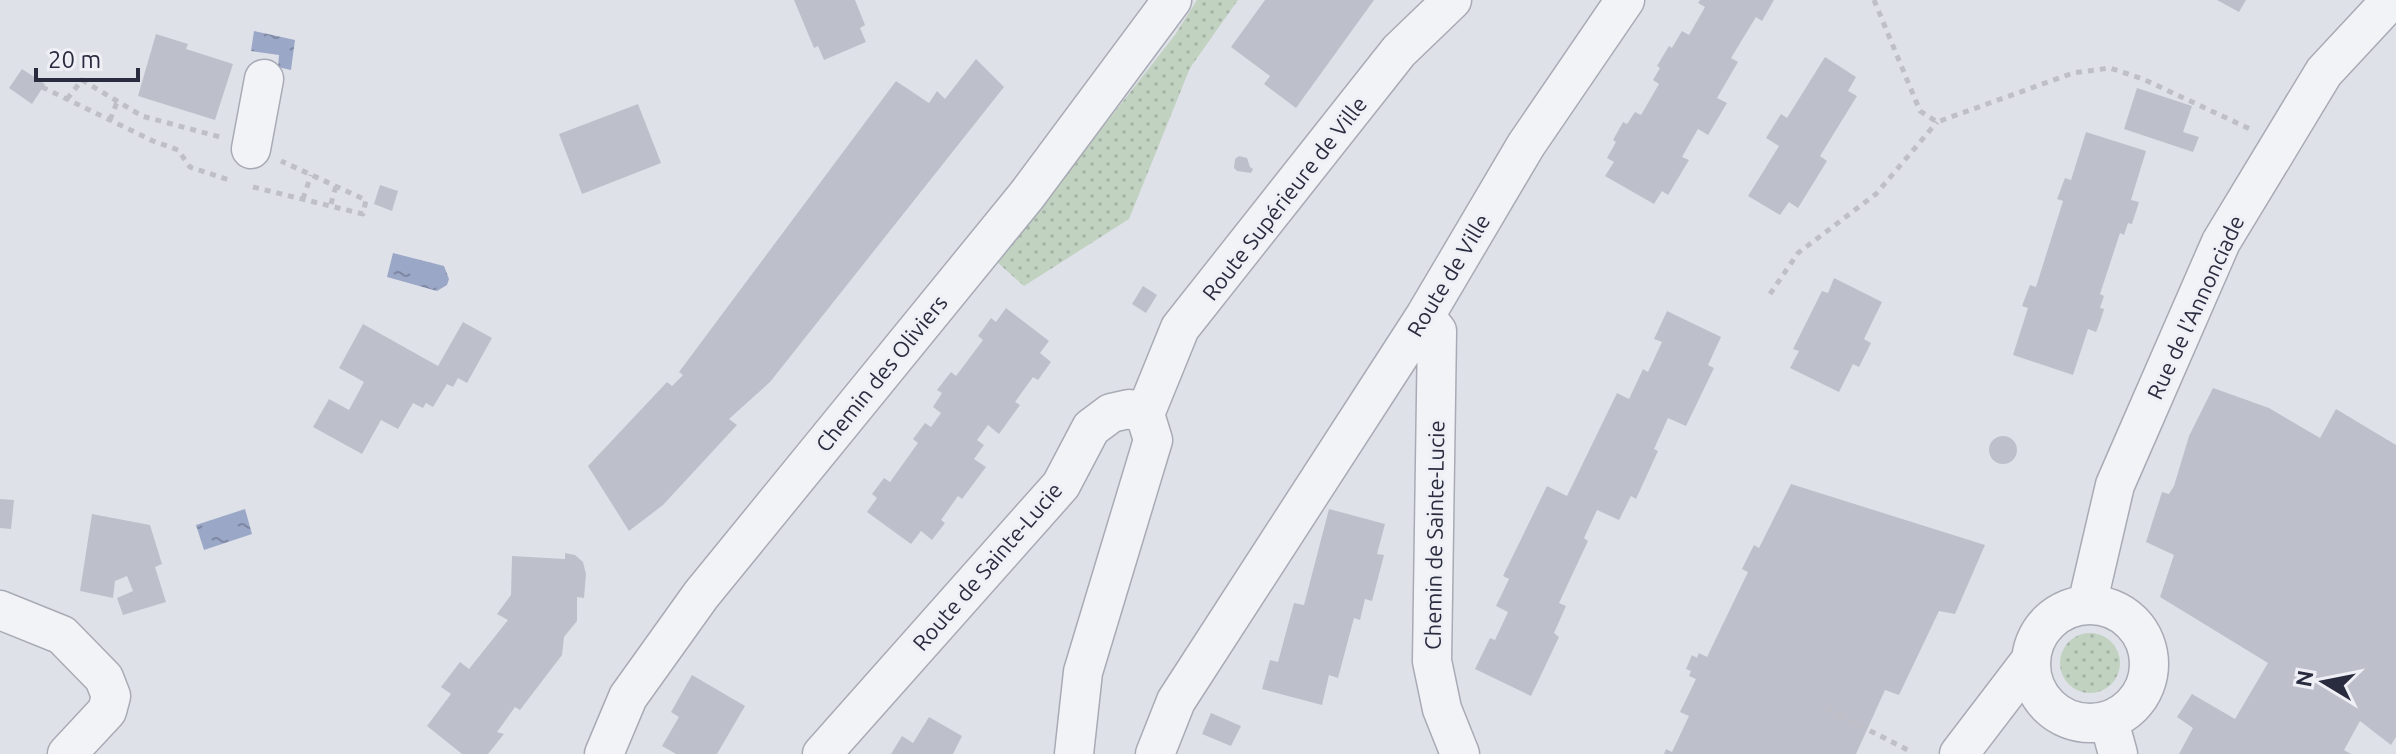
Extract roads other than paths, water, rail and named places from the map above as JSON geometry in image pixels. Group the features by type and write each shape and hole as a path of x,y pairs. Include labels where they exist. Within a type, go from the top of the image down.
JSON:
{"street":[{"name":"Chemin des Oliviers","path":"604,754 628,697 701,595 1027,195 1172,0"},
{"name":"Route Supérieure de Ville","path":"1145,414 1180,328 1399,51 1452,0"},
{"name":"Route de Ville","path":"1155,754 1176,701 1425,316 1526,145 1625,0"},
{"name":"Rue de l'Annonciade","path":"2087,605 2115,485 2221,242 2324,72 2391,0"},
{"path":"251,149 264,79"},
{"name":"Chemin de Sainte-Lucie","path":"1425,316 1437,331 1432,661 1442,709 1460,754"},
{"name":"Route de Sainte-Lucie","path":"822,754 1061,485 1091,428 1111,413 1129,409 1145,414"},
{"path":"1074,754 1083,672 1153,440 1145,414"},
{"path":"2087,605 2105,607 2123,614 2137,627 2146,644 2150,662 2148,681 2139,698 2126,712 2114,738 2054,712 2041,698 2032,680 2030,661 2042,628 2062,612 2087,605"},
{"path":"0,610 62,635 104,678 111,696 107,711 67,754"},
{"path":"1959,754 2030,661"}],"water":[{"path":"254,31 295,40 291,70 278,67 279,55 251,51"},
{"path":"393,253 444,266 449,279 447,285 437,291 387,277"},
{"path":"245,509 252,534 204,550 196,525"}]}
